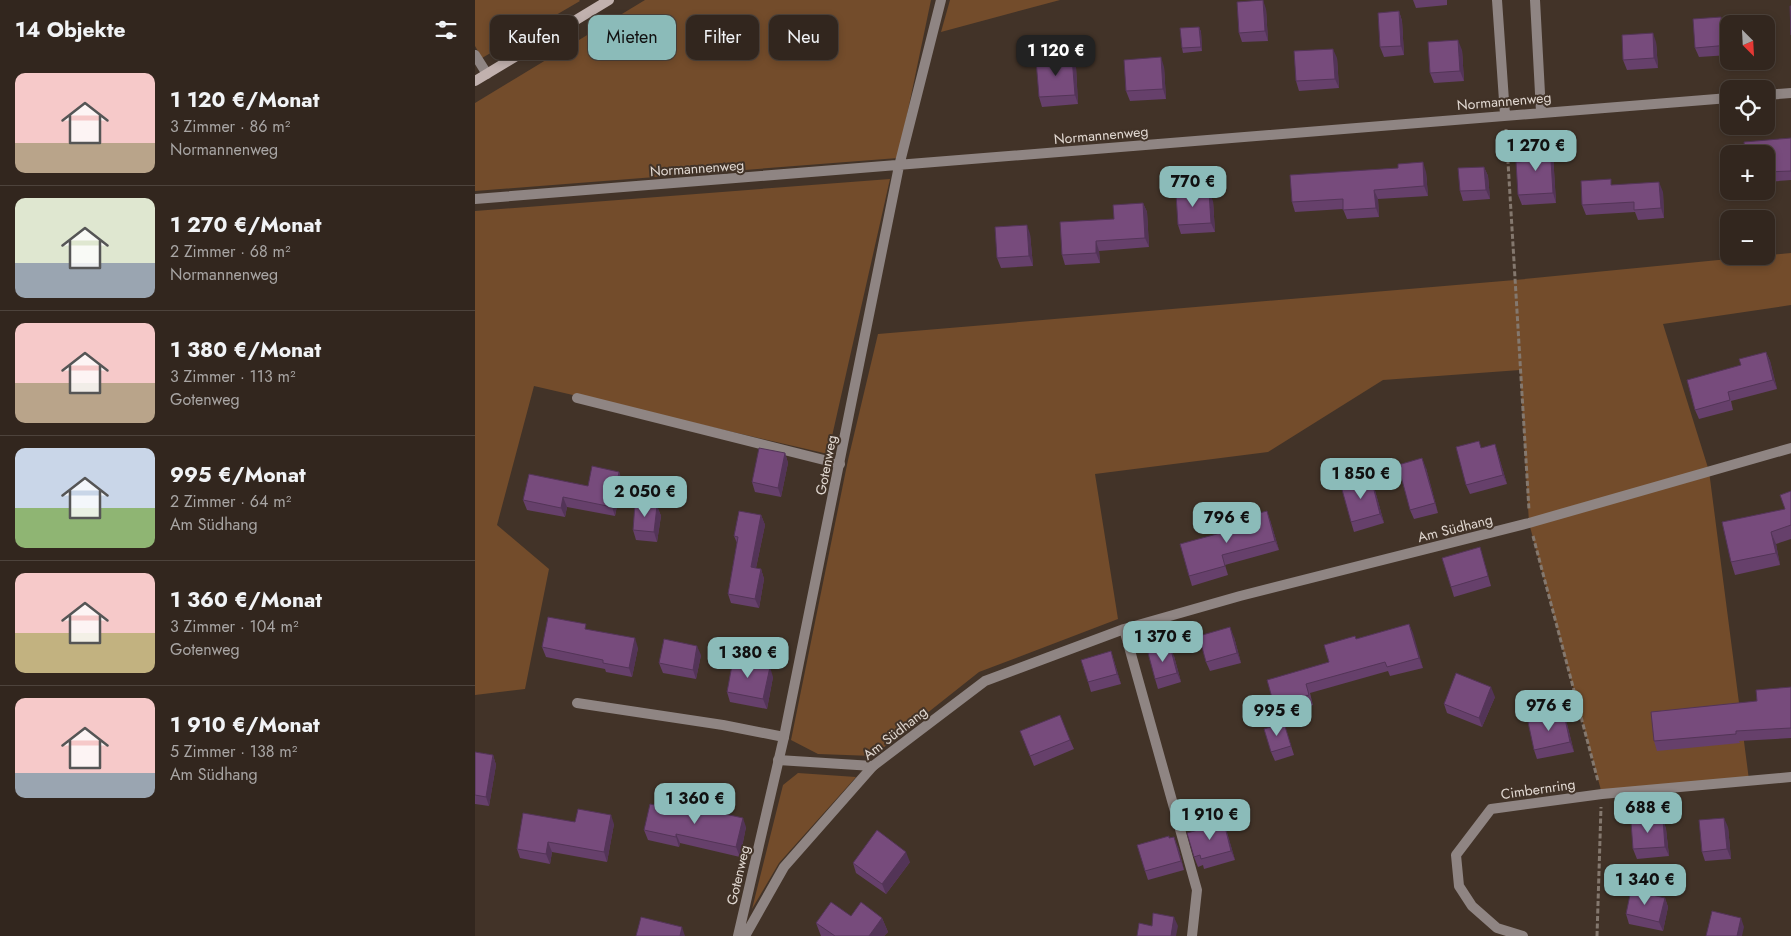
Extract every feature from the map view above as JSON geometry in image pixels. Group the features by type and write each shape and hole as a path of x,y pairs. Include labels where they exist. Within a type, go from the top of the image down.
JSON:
{"street":[{"path":"475,81 609,0"},
{"name":"Gotenweg","path":"738,936 778,760 841,464 899,166 941,0"},
{"path":"1497,0 1505,115"},
{"path":"1535,0 1541,112"},
{"path":"475,54 487,74"},
{"path":"1775,94 1791,93"},
{"name":"Normannenweg","path":"475,199 1720,99"},
{"path":"577,398 841,464"},
{"name":"Am Südhang","path":"745,936 784,867 873,766 985,681 1124,629 1240,596 1529,523 1791,448"},
{"path":"1124,629 1197,890 1192,936"},
{"path":"577,703 723,725 783,737"},
{"path":"778,760 873,766"},
{"name":"Cimbernring","path":"1523,936 1497,928 1472,906 1459,886 1456,855 1491,809 1602,794 1791,777"}],"shaded area":[{"path":"475,0 580,1 556,15 490,15 490,53 482,58 475,46"},
{"path":"645,0 931,0 898,158 475,191 475,103 546,60 578,60 578,41 588,35 588,60 676,60 676,15 620,15"},
{"path":"950,0 1060,0 941,32"},
{"path":"890,179 828,454 534,386 497,525 549,569 525,689 475,695 475,211"},
{"path":"1791,253 1791,305 1663,324 1709,471 1749,780 1602,794 1529,523 1520,370 1383,380 1268,452 1095,474 1118,619 979,672 873,756 818,754 791,740 848,460 878,334 1515,280 1720,260 1720,265 1775,265 1775,255"},
{"path":"798,773 856,777 779,863 752,909 783,785"}],"building":[{"path":"1263,0 1265,31 1239,33 1237,2"},
{"path":"1399,11 1401,46 1380,47 1378,13"},
{"path":"1720,17 1720,46 1695,48 1693,19"},
{"path":"1199,27 1201,47 1182,48 1180,28"},
{"path":"1653,33 1654,58 1623,60 1622,35"},
{"path":"1458,40 1460,71 1430,73 1428,42"},
{"path":"1333,49 1335,79 1296,81 1294,51"},
{"path":"1072,57 1075,95 1039,97 1036,60"},
{"path":"1161,57 1163,89 1126,91 1124,60"},
{"path":"1791,138 1791,171 1775,172 1775,145 1744,145 1744,142"},
{"path":"1550,144 1553,193 1518,195 1516,162 1529,161 1528,146"},
{"path":"1423,162 1424,186 1374,190 1376,208 1343,210 1343,199 1292,202 1290,175 1398,168 1398,164"},
{"path":"1484,167 1486,190 1460,191 1458,168"},
{"path":"1611,179 1611,185 1659,182 1661,208 1634,210 1634,202 1582,205 1581,181"},
{"path":"1209,192 1211,223 1178,225 1176,194"},
{"path":"1143,203 1145,238 1096,241 1096,253 1062,255 1060,222 1114,219 1113,205"},
{"path":"1027,225 1029,256 997,258 995,227"},
{"path":"1766,352 1773,380 1728,392 1730,400 1695,410 1687,380 1741,365 1739,359"},
{"path":"1479,441 1481,448 1495,444 1503,475 1466,485 1456,447"},
{"path":"759,448 785,453 778,488 752,482"},
{"path":"1422,458 1435,503 1410,510 1398,465"},
{"path":"592,466 619,472 612,507 563,497 561,508 523,500 529,474 588,486"},
{"path":"1371,478 1380,514 1351,522 1341,486"},
{"path":"1791,491 1791,525 1771,532 1776,553 1731,562 1722,522 1785,509 1780,495"},
{"path":"635,504 657,506 654,532 633,530"},
{"path":"739,511 761,515 751,567 761,569 755,599 728,594 738,537 734,536"},
{"path":"1267,511 1275,541 1222,555 1225,566 1189,576 1180,544 1239,528 1236,519"},
{"path":"1480,547 1488,576 1451,587 1442,558"},
{"path":"548,617 586,624 585,629 635,638 629,668 603,663 603,660 542,647"},
{"path":"1409,624 1419,658 1387,667 1385,662 1306,684 1309,695 1274,705 1267,680 1329,662 1324,645 1355,636 1356,639"},
{"path":"1230,627 1237,653 1206,662 1199,636"},
{"path":"664,639 697,646 693,670 659,663"},
{"path":"1170,646 1177,673 1155,679 1148,653"},
{"path":"1111,651 1117,674 1088,682 1081,660"},
{"path":"733,660 770,667 763,699 727,692"},
{"path":"1456,673 1491,687 1479,718 1444,704"},
{"path":"1791,687 1791,728 1736,731 1736,734 1654,741 1651,712 1757,701 1756,690"},
{"path":"1564,714 1570,742 1534,750 1528,722"},
{"path":"1060,715 1070,740 1030,756 1020,731"},
{"path":"1284,723 1291,746 1271,752 1264,729"},
{"path":"475,752 493,755 486,797 475,795"},
{"path":"650,804 701,815 702,809 743,818 736,847 676,834 676,837 644,830"},
{"path":"578,809 611,815 604,852 548,842 546,854 517,849 523,813 575,822"},
{"path":"1724,818 1727,849 1702,852 1699,820"},
{"path":"1663,819 1665,847 1633,849 1631,822"},
{"path":"1224,823 1231,851 1201,859 1200,855 1194,857 1187,833"},
{"path":"877,830 906,852 882,884 853,863"},
{"path":"1169,836 1169,838 1174,837 1181,861 1145,871 1137,845"},
{"path":"1631,890 1665,898 1659,922 1626,914"},
{"path":"831,902 851,916 861,902 882,918 869,936 835,936 816,923"},
{"path":"1712,911 1741,918 1737,936 1706,936"},
{"path":"1153,913 1174,917 1171,936 1137,936 1139,923 1152,926"},
{"path":"641,917 682,927 680,936 636,936"}]}
